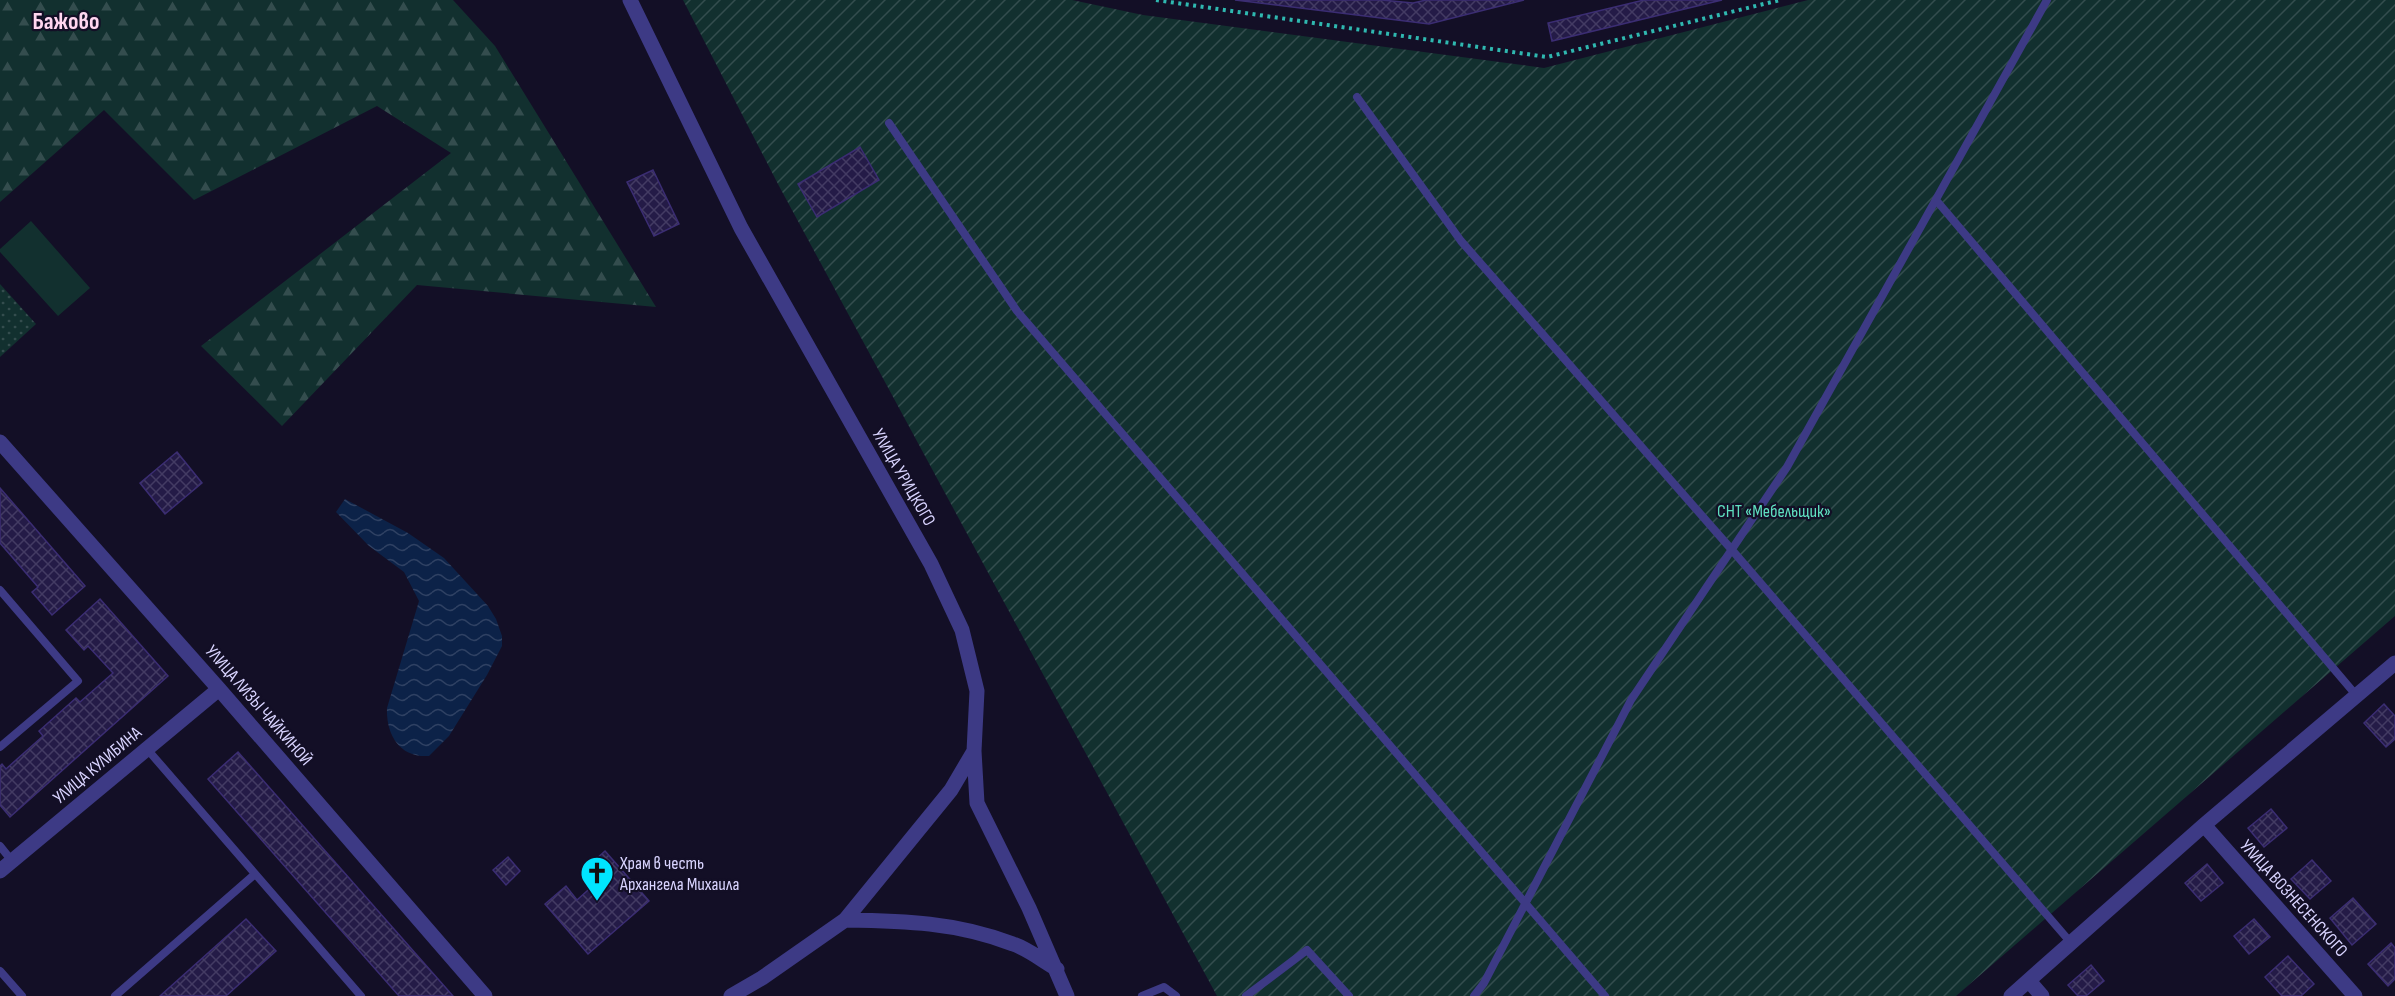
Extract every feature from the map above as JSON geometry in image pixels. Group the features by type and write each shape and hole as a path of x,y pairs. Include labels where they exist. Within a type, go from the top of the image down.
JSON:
{"street":[{"name":"УЛИЦА УРИЦКОГО","path":"630,0 741,228 931,564 962,630 977,691 974,751 977,803 1057,969 1067,996"},
{"name":"УЛИЦА ЛИЗЫ ЧАЙКИНОЙ","path":"0,442 219,689 485,996"},
{"path":"2011,996 2204,825 2356,695 2394,666"},
{"name":"УЛИЦА КУЛИБИНА","path":"0,871 219,689"},
{"path":"730,996 762,978 844,920 951,790 974,751"},
{"name":"УЛИЦА ВОЗНЕСЕНСКОГО","path":"2204,825 2355,996"},
{"path":"844,920 921,921 971,930 1015,944 1057,969"},
{"path":"2029,981 2042,996"}],"lane":[{"path":"1474,996 1484,983 1526,904 1631,700 1787,467 2048,0"},
{"path":"1357,97 1461,241 1732,550 2072,944"},
{"path":"889,123 1017,311 1605,996"},
{"path":"1936,200 2356,695"},
{"path":"0,590 78,681 0,747"},
{"path":"147,749 361,996"},
{"path":"0,846 12,861"},
{"path":"116,996 255,874"},
{"path":"1246,996 1307,950 1349,996"},
{"path":"0,971 22,996"},
{"path":"1142,996 1164,987 1176,996"}],"path":[{"path":"1155,0 1547,57 1780,0"}],"green space":[{"path":"0,0 453,0 495,46 656,307 417,285 282,426 201,346 451,153 377,106 194,200 104,110 0,202"},
{"name":"СНТ «Мебельщик»","path":"683,0 1072,0 1143,15 1544,68 1808,0 2395,0 2395,616 1956,996 1217,996 779,186"},
{"path":"31,221 90,288 58,316 0,252 0,249"},
{"path":"0,284 36,324 0,357"}],"water":[{"path":"345,499 408,533 444,558 488,606 502,636 502,646 487,675 449,736 429,756 419,756 403,749 392,736 387,718 387,708 419,601 404,572 369,546 336,512"}],"building":[{"path":"1235,0 1382,0 1413,3 1426,0 1524,0 1429,24"},
{"path":"1644,0 1722,0 1552,41 1548,23"},
{"path":"860,147 879,180 817,217 798,184"},
{"path":"653,170 679,224 654,236 627,182"},
{"path":"177,452 202,483 165,514 140,483"},
{"path":"0,488 85,586 52,615 32,592 38,587 0,543"},
{"path":"100,599 168,676 10,817 0,805 0,766 2,764 6,769 43,736 39,731 76,698 80,702 113,673 88,646 84,650 66,630"},
{"path":"2384,704 2395,716 2395,739 2386,747 2364,723"},
{"path":"238,752 453,996 399,996 208,779"},
{"path":"2271,809 2287,828 2264,847 2248,828"},
{"name":"Храм в честь Архангела Михаила","path":"605,851 649,901 588,954 545,904 566,886 577,900 597,882 585,869"},
{"path":"508,857 520,871 506,885 493,870"},
{"path":"2312,860 2331,881 2310,899 2291,879"},
{"path":"2207,864 2223,883 2201,901 2185,883"},
{"path":"2353,898 2376,924 2352,945 2330,918"},
{"path":"246,919 276,951 226,996 160,996"},
{"path":"2254,919 2270,937 2249,954 2234,936"},
{"path":"2391,943 2395,948 2395,979 2388,986 2368,964"},
{"path":"2288,956 2314,984 2301,996 2282,996 2265,977"},
{"path":"2091,965 2104,981 2086,996 2078,996 2068,985"}],"place":[{"name":"Храм в честь Архангела Михаила","path":"597,902"}],"district":[{"name":"Бажово","path":"66,21"}]}
